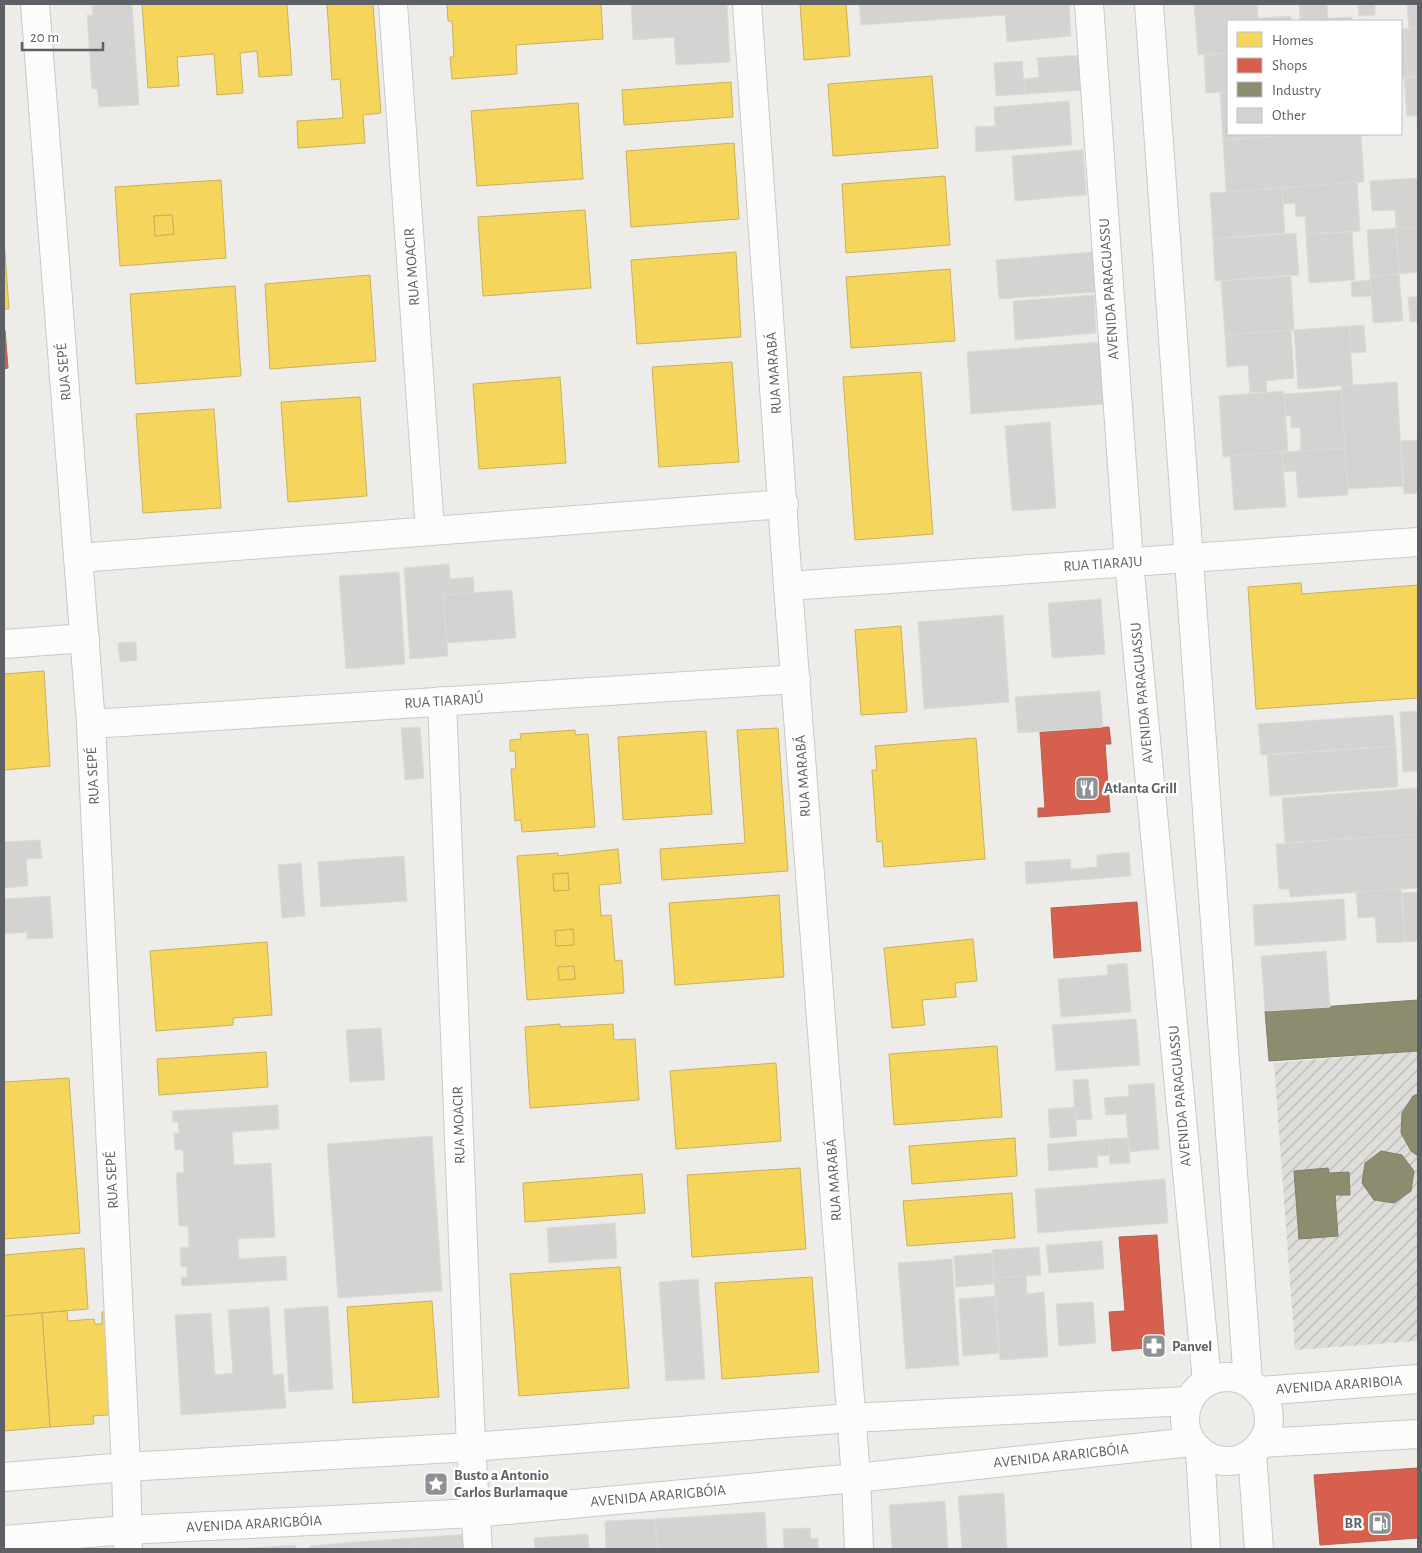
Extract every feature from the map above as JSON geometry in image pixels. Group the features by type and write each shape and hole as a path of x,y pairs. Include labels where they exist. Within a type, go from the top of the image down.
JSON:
{"street":[{"name":"RUA SEPÉ","path":"35,4 91,724 126,1467 127,1540"},
{"name":"RUA MOACIR","path":"393,4 430,531"},
{"name":"RUA MARABÁ","path":"747,4 784,504 788,586 860,1549"},
{"name":"AVENIDA PARAGUASSU","path":"1088,4 1129,562 1207,1380"},
{"path":"1149,4 1189,558 1254,1386"},
{"path":"79,558 784,504"},
{"name":"RUA TIARAJU","path":"788,586 1418,542"},
{"path":"4,644 85,638"},
{"name":"RUA TIARAJÚ","path":"91,724 796,679"},
{"name":"RUA MOACIR","path":"442,701 472,1447 478,1549"},
{"path":"1206,1549 1195,1447 1185,1429 1184,1415 1188,1401 1196,1389 1207,1380 1235,1377 1254,1386 1266,1403 1269,1417 1267,1430 1257,1448 1260,1549"},
{"name":"AVENIDA ARARIBOIA","path":"1254,1386 1418,1379"},
{"path":"4,1477 126,1467 472,1447 851,1418 1188,1401"},
{"path":"1195,1447 1212,1459 1226,1461 1240,1459 1257,1448 1418,1434"},
{"name":"AVENIDA ARARIGBÓIA","path":"4,1540 127,1540 475,1512 1195,1447"}],"shaded area":[{"path":"1418,1051 1418,1341 1295,1350 1274,1063"}],"building: Homes":[{"path":"142,4 287,4 292,75 259,77 257,51 240,53 243,93 217,95 214,54 177,57 179,86 148,88"},
{"path":"327,4 373,4 381,113 363,115 365,143 298,148 297,121 343,118 340,79 332,80"},
{"path":"447,4 601,4 603,39 516,45 517,74 452,79 450,57 454,57 452,21 448,21"},
{"path":"800,4 846,4 850,56 804,60"},
{"path":"932,76 938,148 833,156 828,84"},
{"path":"731,82 733,117 624,125 622,90"},
{"path":"578,103 583,179 477,186 471,111"},
{"path":"734,143 739,219 631,227 626,151"},
{"path":"945,176 950,245 846,253 842,184"},
{"path":"221,180 226,258 120,266 115,187","holes":["172,215 174,234 155,236 154,216"]},
{"path":"585,210 591,288 483,296 478,217"},
{"path":"172,215 174,234 155,236 154,216"},
{"path":"4,239 9,309 4,309"},
{"path":"736,252 741,337 637,344 631,260"},
{"path":"950,269 955,341 851,348 846,277"},
{"path":"370,275 376,361 270,369 265,284"},
{"path":"235,286 241,376 136,384 130,294"},
{"path":"732,362 739,462 659,467 652,367"},
{"path":"921,372 933,534 855,540 843,377"},
{"path":"560,377 566,463 479,469 473,384"},
{"path":"360,397 367,496 288,502 281,402"},
{"path":"214,409 221,508 143,513 136,414"},
{"path":"1301,583 1302,594 1418,585 1418,698 1256,709 1248,587"},
{"path":"901,626 907,712 861,715 855,630"},
{"path":"44,671 50,766 4,770 4,674"},
{"path":"778,728 788,871 662,880 660,849 745,843 737,730"},
{"path":"575,730 575,735 588,734 595,827 522,832 521,820 515,821 511,769 516,769 515,751 510,751 510,740 521,739 520,734"},
{"path":"706,731 712,814 623,820 618,737"},
{"path":"976,738 985,859 884,867 882,841 877,842 872,770 877,770 875,746"},
{"path":"618,849 621,883 599,885 601,916 611,915 615,961 622,960 624,993 527,1000 517,856 558,853 558,856","holes":["568,873 569,890 554,891 553,874","573,929 574,945 556,946 555,931","574,966 575,979 559,980 558,967"]},
{"path":"568,873 569,890 554,891 553,874"},
{"path":"779,895 784,977 675,985 669,903"},
{"path":"573,929 574,945 556,946 555,931"},
{"path":"973,939 977,981 955,983 956,997 922,1000 925,1025 892,1028 884,948"},
{"path":"267,942 272,1015 233,1018 233,1025 156,1031 150,951"},
{"path":"574,966 575,979 559,980 558,967"},
{"path":"560,1024 560,1027 613,1024 614,1040 635,1039 639,1100 530,1108 525,1027"},
{"path":"997,1046 1002,1117 894,1125 889,1054"},
{"path":"266,1052 268,1087 159,1095 157,1059"},
{"path":"776,1063 781,1141 676,1149 670,1071"},
{"path":"69,1078 80,1233 4,1239 4,1082"},
{"path":"1015,1138 1017,1176 912,1184 909,1146"},
{"path":"800,1168 806,1249 692,1257 687,1175"},
{"path":"642,1174 645,1213 525,1222 523,1183"},
{"path":"1012,1193 1015,1238 907,1246 903,1201"},
{"path":"84,1248 88,1309 4,1316 4,1255"},
{"path":"620,1267 629,1388 519,1396 510,1274"},
{"path":"812,1277 819,1372 722,1379 715,1283"},
{"path":"432,1301 439,1397 353,1403 347,1307"},
{"path":"67,1311 68,1321 94,1319 95,1324 102,1324 102,1312 113,1311 119,1414 93,1416 94,1424 50,1427 42,1313"},
{"path":"42,1313 50,1427 4,1431 4,1316"}],"building: Shops":[{"path":"4,330 8,368 4,369"},
{"path":"1109,727 1111,744 1105,744 1110,812 1038,817 1038,808 1045,808 1040,732"},
{"path":"1137,902 1141,951 1054,958 1051,908"},
{"path":"1157,1235 1165,1346 1112,1351 1109,1312 1125,1311 1119,1237"},
{"path":"1418,1468 1418,1538 1320,1545 1314,1475"}],"building: Industry":[{"path":"1418,1000 1418,1051 1269,1061 1265,1011"},
{"path":"1418,1094 1418,1156 1411,1151 1401,1133 1402,1113 1413,1096"},
{"path":"1381,1151 1402,1155 1414,1171 1411,1191 1394,1203 1374,1200 1362,1183 1365,1163"},
{"path":"1328,1168 1329,1173 1349,1172 1350,1195 1335,1195 1338,1236 1299,1239 1294,1171"}],"building: Other":[{"path":"132,4 139,105 99,107 97,89 92,89 87,15 93,15 92,6"},
{"path":"631,4 727,4 730,62 676,65 674,37 633,40"},
{"path":"859,4 1069,4 1071,36 1007,42 1005,15 861,25"},
{"path":"1194,4 1257,4 1258,18 1291,16 1291,20 1227,20 1227,53 1198,55"},
{"path":"1299,4 1327,4 1328,18 1352,17 1353,20 1300,20"},
{"path":"1358,4 1375,4 1375,15 1359,16"},
{"path":"1418,5 1418,28 1409,29 1407,6"},
{"path":"1418,28 1418,76 1408,77 1404,29"},
{"path":"1402,29 1404,29 1408,77 1402,78"},
{"path":"1227,53 1227,92 1206,93 1204,55"},
{"path":"1082,55 1085,90 1025,94 1023,79 1039,77 1037,58"},
{"path":"1022,61 1025,94 996,96 994,63"},
{"path":"1418,76 1417,126 1417,116 1407,116 1404,78"},
{"path":"1220,92 1227,92 1227,135 1290,135 1223,140"},
{"path":"1069,101 1072,145 976,152 975,127 995,126 994,107"},
{"path":"1290,135 1361,135 1364,182 1226,192 1223,140"},
{"path":"1083,150 1086,195 1015,201 1012,156"},
{"path":"1418,178 1418,227 1396,228 1395,210 1372,211 1370,181"},
{"path":"1357,182 1360,231 1306,234 1305,216 1296,217 1295,203 1283,204 1282,188"},
{"path":"1282,188 1285,233 1213,239 1210,193"},
{"path":"1418,227 1418,272 1399,274 1396,228"},
{"path":"1396,228 1399,274 1370,276 1367,230"},
{"path":"1352,232 1355,280 1309,283 1306,234"},
{"path":"1296,233 1299,275 1215,281 1213,239"},
{"path":"1093,252 1096,292 999,299 996,260"},
{"path":"1399,274 1403,321 1373,323 1370,276"},
{"path":"1291,276 1294,330 1225,335 1221,281"},
{"path":"1370,280 1372,296 1352,297 1351,282"},
{"path":"1094,295 1096,333 1015,340 1013,301"},
{"path":"1408,297 1418,297 1418,322 1410,322"},
{"path":"1364,325 1366,352 1351,353 1349,326"},
{"path":"1349,326 1353,385 1298,389 1294,330"},
{"path":"1291,330 1294,378 1266,381 1267,392 1250,393 1248,365 1227,367 1225,335"},
{"path":"1101,342 1106,404 971,414 967,352"},
{"path":"1397,382 1403,486 1347,489 1341,386"},
{"path":"1341,390 1345,448 1301,451 1300,427 1291,428 1291,416 1286,416 1284,394"},
{"path":"1284,391 1288,452 1223,457 1219,396"},
{"path":"1050,422 1056,508 1012,511 1005,426"},
{"path":"1418,440 1418,493 1404,494 1401,441"},
{"path":"1345,448 1348,495 1298,498 1296,471 1283,472 1282,452"},
{"path":"1282,452 1286,507 1234,510 1230,456"},
{"path":"449,564 450,579 473,577 474,593 443,595 448,656 410,659 404,568"},
{"path":"399,572 405,664 346,669 339,576"},
{"path":"512,590 516,638 447,643 443,595"},
{"path":"1101,599 1105,654 1052,658 1048,603"},
{"path":"1003,615 1009,702 924,709 918,622"},
{"path":"136,642 137,660 120,662 118,643"},
{"path":"1100,691 1103,727 1018,733 1015,697"},
{"path":"1418,711 1418,771 1403,772 1400,712"},
{"path":"1393,715 1396,746 1261,755 1258,724"},
{"path":"420,727 424,778 405,780 401,728"},
{"path":"1396,746 1398,787 1270,796 1267,755"},
{"path":"1416,788 1418,834 1285,843 1282,798"},
{"path":"1416,788 1418,788 1418,822"},
{"path":"1418,834 1418,888 1290,897 1289,889 1279,889 1276,844"},
{"path":"40,840 42,858 26,859 28,886 4,888 4,842"},
{"path":"1129,852 1131,876 1026,884 1025,862 1070,859 1071,869 1097,867 1097,855"},
{"path":"404,856 407,901 321,907 318,862"},
{"path":"301,863 305,916 282,918 278,865"},
{"path":"1401,889 1405,942 1377,943 1375,917 1358,918 1356,892"},
{"path":"1418,892 1418,941 1405,942 1402,893"},
{"path":"50,896 53,938 27,939 27,932 4,934 4,899"},
{"path":"1344,899 1346,940 1255,946 1253,905"},
{"path":"1326,951 1330,1007 1265,1011 1261,956"},
{"path":"1127,963 1131,1012 1061,1017 1058,979 1108,975 1107,965"},
{"path":"1136,1019 1140,1065 1056,1071 1052,1025"},
{"path":"381,1028 385,1080 350,1082 346,1030"},
{"path":"1088,1079 1092,1119 1075,1120 1073,1080"},
{"path":"1154,1083 1159,1149 1129,1152 1126,1114 1106,1115 1104,1098 1129,1096 1128,1085"},
{"path":"278,1105 279,1129 232,1132 234,1165 271,1163 275,1237 238,1239 239,1259 286,1256 287,1280 182,1286 181,1277 187,1277 187,1267 181,1267 180,1248 189,1247 188,1226 179,1226 176,1173 184,1172 183,1150 175,1150 174,1133 179,1133 178,1122 173,1122 172,1111"},
{"path":"1075,1107 1077,1136 1050,1138 1048,1109"},
{"path":"432,1136 442,1291 338,1298 327,1144"},
{"path":"1128,1138 1130,1163 1110,1164 1109,1139"},
{"path":"1109,1139 1110,1155 1097,1156 1098,1167 1049,1171 1047,1144"},
{"path":"1165,1179 1168,1223 1038,1233 1035,1189"},
{"path":"615,1223 617,1258 549,1263 547,1228"},
{"path":"1102,1241 1104,1269 1049,1273 1046,1245"},
{"path":"1039,1247 1041,1275 994,1278 992,1250"},
{"path":"992,1253 994,1284 956,1287 954,1256"},
{"path":"952,1259 959,1365 906,1369 898,1263"},
{"path":"1026,1276 1027,1294 1044,1292 1048,1357 1000,1360 994,1278"},
{"path":"698,1279 705,1379 666,1381 659,1282"},
{"path":"995,1296 999,1353 963,1356 959,1299"},
{"path":"1093,1302 1096,1343 1059,1346 1056,1304"},
{"path":"328,1306 333,1389 289,1392 284,1309"},
{"path":"269,1307 273,1375 283,1374 286,1408 181,1415 175,1315 211,1313 215,1375 233,1373 228,1310"},
{"path":"1004,1493 1007,1549 962,1549 958,1496"},
{"path":"945,1501 948,1549 892,1549 889,1505"},
{"path":"765,1512 767,1549 657,1549 655,1519"},
{"path":"655,1519 657,1549 606,1549 605,1521"},
{"path":"810,1528 811,1539 818,1538 818,1549 784,1549 783,1529"},
{"path":"472,1534 473,1549 414,1549 413,1538"},
{"path":"588,1534 589,1549 535,1549 534,1538"},
{"path":"413,1538 414,1549 357,1549 356,1542"},
{"path":"356,1542 357,1549 310,1549 310,1546"},
{"path":"296,1545 296,1549 250,1549 250,1548"}],"place":[{"name":"Atlanta Grill","path":"1087,788"},
{"name":"Panvel","path":"1154,1346"},
{"name":"Busto a Antonio Carlos Burlamaque","path":"436,1484"},
{"name":"BR","path":"1380,1523"}]}
